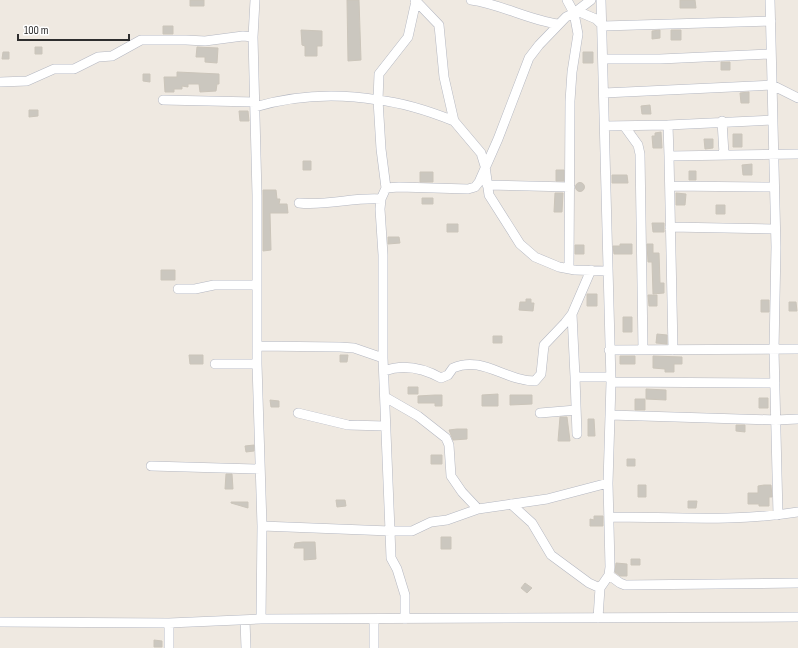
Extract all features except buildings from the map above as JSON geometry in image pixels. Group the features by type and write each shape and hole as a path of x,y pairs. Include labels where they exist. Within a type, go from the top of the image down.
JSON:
{"street":[{"path":"255,0 253,37 257,364 262,526 261,619"},
{"path":"405,619 405,595 397,569 391,558 385,426 383,358 384,278 381,239 381,200 386,188 380,149 378,100 379,74 408,37 415,0"},
{"path":"415,0 441,29 444,77 454,121 481,153 485,166 487,187 493,202 520,244 527,251 546,262 569,269 607,270"},
{"path":"471,0 491,3 534,19 558,24"},
{"path":"567,0 578,34 572,72 570,101 569,269"},
{"path":"468,189 475,186 479,182 498,139 529,58 558,24 591,0"},
{"path":"598,618 600,588 609,575 610,517 608,483 610,379 604,59 601,0"},
{"path":"770,0 770,54 774,153 774,350 778,515"},
{"path":"572,14 596,19 603,26 771,21"},
{"path":"0,82 27,81 54,69 74,69 91,59 112,56 141,40 186,40 205,42 243,36 253,37"},
{"path":"604,59 660,59 770,54"},
{"path":"604,94 772,84 798,98"},
{"path":"163,100 255,104 291,98 347,96 400,103 454,121"},
{"path":"605,126 625,127 722,121 773,120"},
{"path":"722,121 724,154"},
{"path":"668,124 673,350"},
{"path":"625,127 638,145 640,154 643,349"},
{"path":"669,156 774,153 798,154"},
{"path":"670,186 774,187"},
{"path":"386,188 468,189 487,187 570,187"},
{"path":"299,203 318,204 370,198 381,200"},
{"path":"670,226 774,229"},
{"path":"384,371 404,367 423,370 441,378 448,375 453,368 462,364 487,367 518,380 534,381 540,374 544,345 565,324 572,314 591,270"},
{"path":"178,289 195,289 214,285 257,285"},
{"path":"572,314 577,434"},
{"path":"257,346 354,348 383,358"},
{"path":"609,350 798,349"},
{"path":"215,364 257,364"},
{"path":"575,377 775,383"},
{"path":"385,397 418,416 446,438 449,445 451,476 462,492 478,508"},
{"path":"540,413 576,410"},
{"path":"298,413 348,425 385,426"},
{"path":"610,416 776,420 798,419"},
{"path":"151,466 260,469"},
{"path":"262,526 412,531 431,522 447,520 478,508 546,499 608,483"},
{"path":"511,504 532,523 551,554 589,584 600,588"},
{"path":"610,517 711,518 778,515 798,512"},
{"path":"609,575 625,585 798,583"},
{"path":"0,622 169,623 261,619 798,617"},
{"path":"374,619 374,648"},
{"path":"245,620 246,648"},
{"path":"169,623 169,648"}]}
